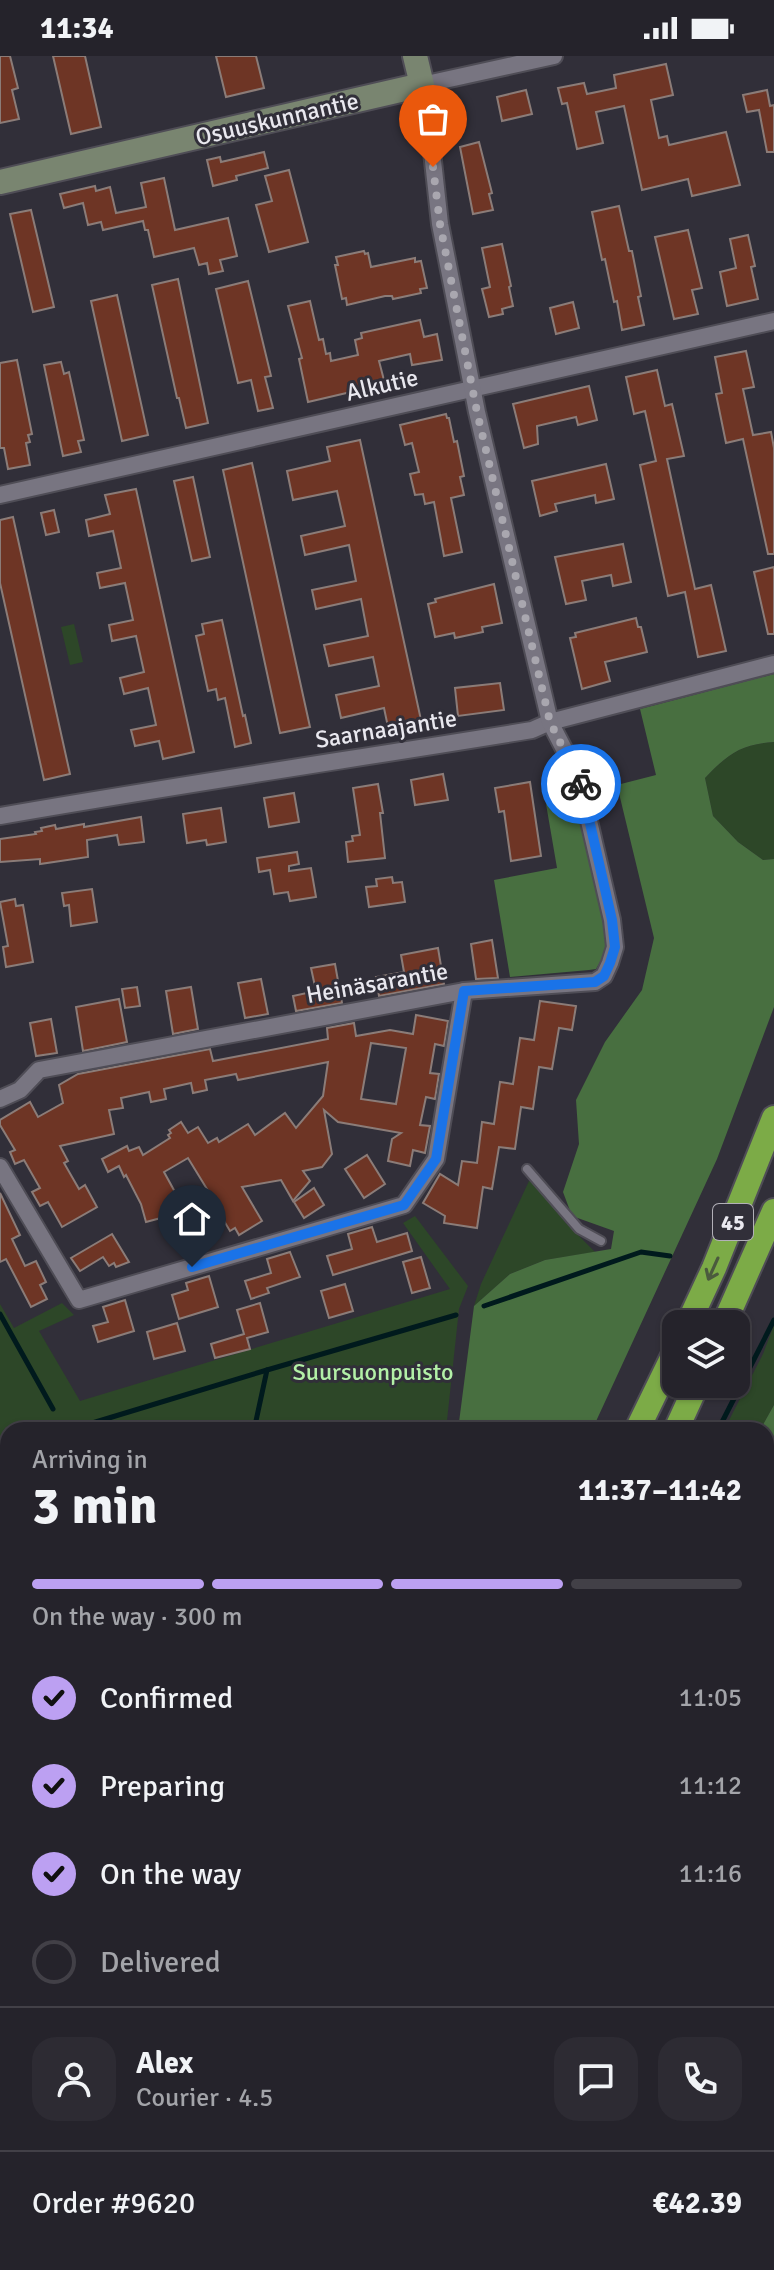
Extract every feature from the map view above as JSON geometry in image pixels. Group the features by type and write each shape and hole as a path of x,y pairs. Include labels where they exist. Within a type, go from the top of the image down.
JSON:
{"highway":[{"name":"45","path":"694,1310 774,1118"},
{"name":"45","path":"730,1310 774,1211"},
{"path":"641,1422 662,1379"},
{"path":"680,1422 691,1398"}],"street":[{"path":"415,56 422,85"},
{"name":"Osuuskunnantie","path":"0,182 554,56"},
{"name":"Heinäsarantie","path":"0,1099 20,1090 39,1070 464,991 595,982 604,976 610,963 615,947 612,920 579,778 550,722 473,390 440,224 422,85"},
{"name":"Alkutie","path":"0,495 774,321"},
{"name":"Saarnaajantie","path":"0,816 532,730 550,722 774,664"},
{"path":"0,1167 79,1300 404,1205 436,1159 464,991"}],"lane":[{"path":"527,1169 579,1229 601,1241"}],"green space":[{"path":"74,624 83,662 70,665 61,627"},
{"path":"774,674 774,742 752,745 735,752 705,778 713,816 738,842 763,860 774,859 774,1007 717,1159 596,1422 459,1422 474,1306 510,1274 545,1260 611,1249 614,1231 572,1216 563,1192 579,1144 576,1100 605,1042 642,990 654,938 617,785 656,775 640,709"},
{"path":"774,742 774,859 763,860 738,842 713,816 705,778 735,752 752,745"},
{"path":"578,785 585,803 605,954 596,969 510,977 494,880 557,868 545,798"},
{"path":"529,1181 538,1185 565,1222 595,1252 545,1260 510,1274 474,1306 481,1284"},
{"name":"Suursuonpuisto","path":"415,1216 468,1286 459,1309 447,1422 0,1422 0,1304 14,1328 62,1303 74,1315 39,1331 80,1401 450,1289 403,1223"},
{"path":"774,1325 774,1405 764,1422 728,1422 740,1398 750,1398 750,1379"},
{"path":"774,1405 774,1422 764,1422"}],"building":[{"path":"0,56 10,56 18,88 12,90 19,119 0,123"},
{"path":"53,56 85,56 101,127 71,134"},
{"path":"216,56 256,56 264,88 226,97"},
{"path":"666,64 673,95 651,100 659,138 667,136 669,145 726,132 740,185 692,196 688,179 642,190 624,106 596,112 603,143 577,149 567,103 562,104 558,88 584,83 587,94 616,88 614,75"},
{"path":"526,90 532,114 502,121 497,97"},
{"path":"767,90 770,106 774,105 774,152 767,152 759,110 747,112 743,95"},
{"path":"479,142 492,193 489,194 493,210 473,214 460,147"},
{"path":"264,152 268,168 213,186 207,160 220,157 221,162"},
{"path":"289,170 308,242 269,252 256,205 272,201 265,176"},
{"path":"164,178 175,230 228,218 237,256 220,260 223,271 209,274 207,263 199,265 194,248 154,257 143,221 103,230 101,222 88,225 83,203 64,208 60,194 95,186 96,191 110,187 116,213 146,207 141,183"},
{"path":"619,206 629,251 632,251 644,325 622,330 592,212"},
{"path":"31,210 54,307 33,312 10,214"},
{"path":"688,230 702,288 692,290 698,314 674,319 655,237"},
{"path":"748,235 758,299 727,306 720,272 736,268 730,239"},
{"path":"502,244 513,306 502,309 503,314 489,317 482,289 490,287 482,248"},
{"path":"364,251 368,253 371,267 415,258 415,262 421,261 427,288 420,289 421,293 393,299 392,296 385,296 347,305 346,298 342,299 336,257"},
{"path":"178,279 208,423 186,428 152,285"},
{"path":"248,281 271,376 265,377 273,408 258,411 251,380 238,383 216,289"},
{"path":"117,295 148,435 122,441 91,301"},
{"path":"310,301 319,340 323,339 331,361 358,355 355,340 362,338 361,333 420,320 424,337 437,334 442,360 412,365 410,354 379,361 385,384 308,402 299,359 302,358 288,306"},
{"path":"573,302 579,328 556,334 550,308"},
{"path":"746,351 754,387 743,389 753,435 771,432 774,448 774,554 768,554 743,439 726,443 716,394 722,393 715,357"},
{"path":"17,360 32,434 28,435 30,442 26,443 30,465 8,469 4,448 0,448 0,363"},
{"path":"61,362 64,374 69,372 84,440 78,441 81,452 63,456 44,365"},
{"path":"657,370 665,406 672,404 684,456 667,459 695,589 711,585 726,651 698,657 685,592 668,596 640,465 656,461 645,411 634,414 626,377"},
{"path":"589,386 597,420 578,425 576,417 537,426 538,444 524,448 513,404"},
{"path":"446,414 454,442 457,441 464,476 460,477 464,495 451,498 462,552 444,556 434,502 425,504 423,494 415,495 410,474 419,472 412,443 405,445 400,425"},
{"path":"360,440 421,720 388,727 384,708 341,718 336,695 379,686 373,657 329,666 324,645 368,636 361,599 316,609 312,590 356,581 349,545 305,555 301,536 345,526 337,491 293,500 287,471 330,461 327,447"},
{"path":"252,463 310,727 280,733 223,470"},
{"path":"606,464 614,499 596,503 595,495 555,504 557,511 540,516 532,481"},
{"path":"193,477 210,557 192,561 174,481"},
{"path":"136,489 194,752 163,759 159,741 135,746 131,730 156,725 148,688 124,694 120,678 144,672 136,636 112,641 109,625 133,620 125,583 100,588 97,573 121,568 113,531 89,536 86,520 110,514 105,495"},
{"path":"54,510 59,532 46,535 41,513"},
{"path":"13,517 70,774 44,780 0,583 0,520"},
{"path":"623,544 631,582 613,586 611,575 582,581 586,600 566,604 555,557"},
{"path":"774,567 774,634 768,634 754,572"},
{"path":"494,584 502,623 482,627 483,632 455,638 454,633 435,637 428,604 436,602 435,599"},
{"path":"636,618 647,652 605,662 610,681 582,689 570,638 576,637 575,633"},
{"path":"222,620 251,743 235,747 225,698 218,700 216,689 208,691 196,636 204,634 202,624"},
{"path":"500,683 504,710 458,716 455,688"},
{"path":"443,774 448,800 415,805 411,780"},
{"path":"530,782 541,856 511,861 504,811 499,812 495,788"},
{"path":"378,784 385,858 348,862 346,842 353,841 352,836 360,835 353,788"},
{"path":"294,793 299,822 269,827 264,798"},
{"path":"221,808 226,842 207,845 206,840 187,843 183,814"},
{"path":"141,817 144,842 119,845 117,835 87,840 88,857 40,864 40,859 0,862 0,839 36,834 42,831 41,828 55,825 56,829 84,824 84,827"},
{"path":"297,852 299,864 289,866 289,871 311,868 316,897 290,901 288,892 274,894 270,870 259,872 257,858"},
{"path":"392,877 393,883 402,882 405,902 369,907 366,887 377,886 376,879"},
{"path":"92,889 97,922 71,926 69,905 64,906 62,893"},
{"path":"15,899 16,906 23,905 33,962 6,967 3,947 8,946 0,902"},
{"path":"492,940 498,978 476,979 471,944"},
{"path":"438,948 444,984 379,996 376,977 404,972 401,955"},
{"path":"335,964 342,1003 296,1011 293,996 316,991 311,968"},
{"path":"261,979 268,1014 245,1018 238,983"},
{"path":"137,987 140,1006 125,1008 122,989"},
{"path":"191,987 198,1029 173,1034 166,991"},
{"path":"119,999 127,1042 83,1051 76,1007"},
{"path":"540,1001 576,1006 572,1030 559,1028 552,1069 539,1067 533,1109 521,1107 515,1149 499,1147 492,1189 483,1187 477,1228 444,1223 445,1216 423,1203 440,1174 458,1185 462,1161 477,1163 482,1122 494,1124 500,1082 513,1084 520,1038 534,1040"},
{"path":"416,1015 448,1021 444,1046 435,1044 430,1073 439,1074 435,1099 426,1097 420,1125 430,1126 425,1153 413,1150 410,1166 388,1161 392,1139 401,1133 338,1122 324,1110 332,1154 322,1167 303,1171 310,1181 293,1201 281,1180 242,1187 262,1221 239,1235 235,1228 230,1231 188,1158 164,1172 202,1241 182,1253 161,1218 146,1222 141,1204 119,1166 108,1172 102,1159 127,1146 129,1151 139,1147 143,1155 170,1138 169,1130 181,1122 188,1133 198,1127 208,1143 217,1138 219,1142 248,1124 255,1135 285,1113 296,1128 323,1096 328,1062 238,1080 236,1074 205,1080 207,1090 193,1093 191,1083 164,1089 166,1099 151,1102 149,1092 121,1098 123,1108 109,1110 114,1134 60,1146 68,1161 64,1163 79,1189 85,1185 97,1207 62,1227 48,1202 40,1206 32,1192 40,1188 24,1160 15,1164 10,1152 15,1150 0,1125 0,1120 30,1102 38,1117 63,1103 59,1085 78,1074 210,1049 213,1061 328,1039 327,1028 354,1023 356,1036 390,1030 413,1034","holes":["371,1043 406,1048 396,1104 361,1099"]},
{"path":"51,1019 57,1053 36,1056 30,1023"},
{"path":"367,1155 385,1184 364,1198 345,1169"},
{"path":"314,1188 324,1205 304,1218 294,1202"},
{"path":"0,1193 20,1235 12,1239 25,1266 36,1261 46,1282 40,1285 47,1299 31,1307 6,1259 0,1262"},
{"path":"372,1227 377,1242 407,1233 412,1251 333,1275 327,1256 352,1249 348,1234"},
{"path":"112,1234 129,1262 109,1266 103,1257 80,1271 71,1258"},
{"path":"290,1252 300,1277 267,1288 269,1293 251,1299 245,1281 271,1273 267,1259"},
{"path":"421,1257 430,1288 412,1293 403,1262"},
{"path":"209,1276 218,1307 179,1319 172,1295 188,1290 186,1283"},
{"path":"345,1284 353,1311 329,1318 321,1291"},
{"path":"125,1300 134,1331 98,1342 93,1326 108,1322 103,1307"},
{"path":"260,1303 268,1332 247,1338 250,1349 215,1358 211,1344 244,1334 237,1310"},
{"path":"177,1323 185,1351 154,1359 147,1332"}],"waterway":[{"path":"484,1306 641,1252 670,1256"},
{"path":"0,1314 53,1409"},
{"path":"256,1422 267,1370 456,1315"},
{"path":"722,1422 774,1320"},
{"path":"96,1422 267,1370"}],"way so far":[{"path":"433,167 440,224 477,412 550,722 581,784"}],"route":[{"path":"192,1267 404,1205 436,1159 464,991 595,982 604,976 615,947 612,920 581,784"}]}
